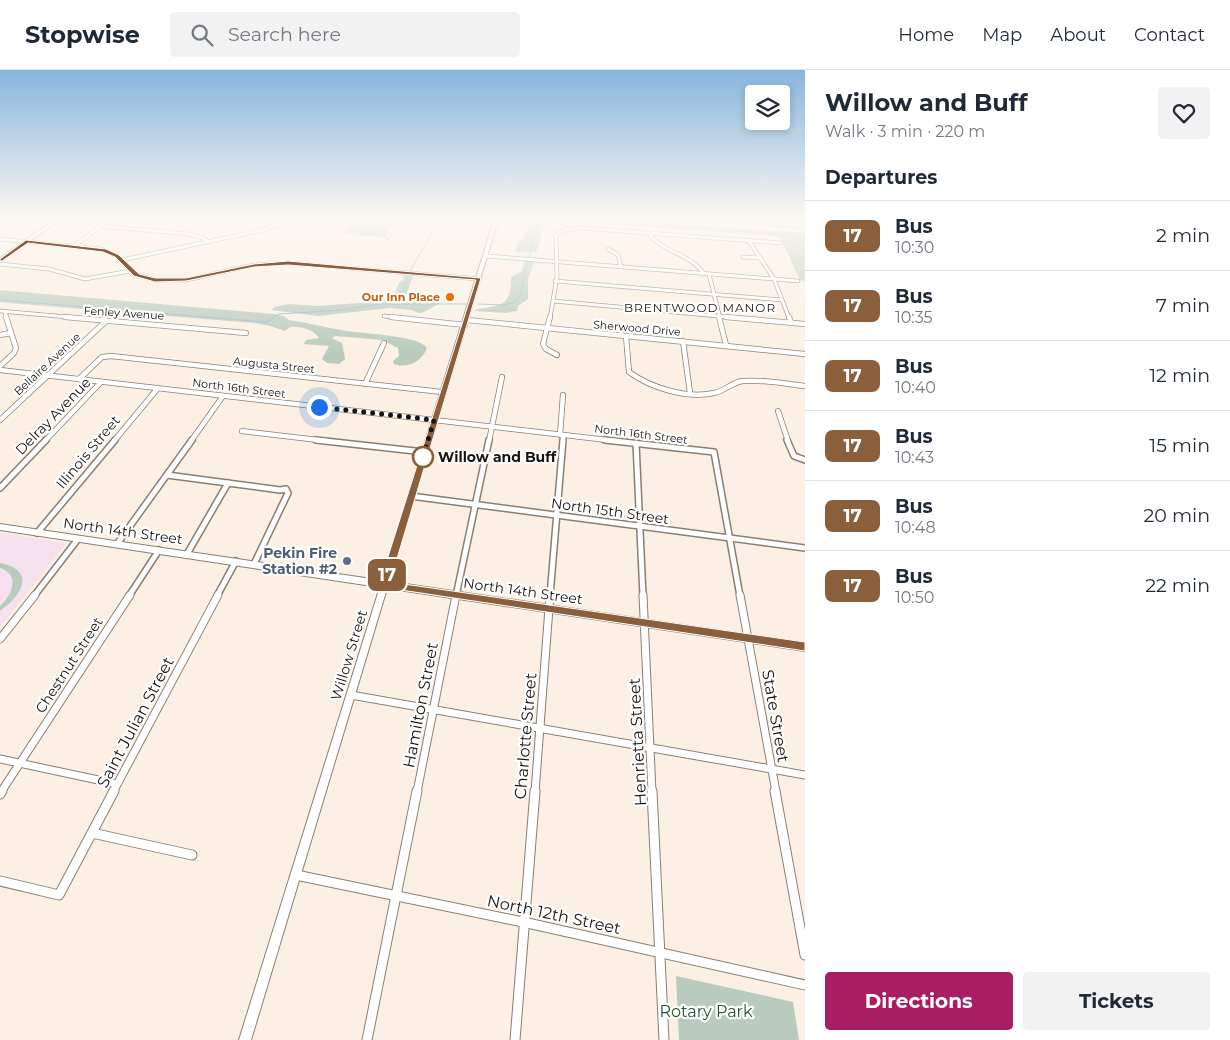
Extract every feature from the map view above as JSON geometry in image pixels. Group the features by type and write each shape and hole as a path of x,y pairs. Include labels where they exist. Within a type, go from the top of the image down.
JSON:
{"main road":[{"name":"North 14th Street","path":"0,527 805,647"}],"street":[{"path":"12,265 49,269 85,279 130,271"},
{"path":"126,265 130,271 148,279 177,280 253,265"},
{"path":"315,265 479,279"},
{"name":"Willow Street","path":"245,1040 442,392 466,323 483,265"},
{"path":"557,265 549,328 543,346 557,355"},
{"path":"599,265 798,281"},
{"path":"698,265 707,274 714,294 726,345"},
{"path":"765,265 774,279 792,322"},
{"path":"555,280 782,300"},
{"path":"553,302 805,324"},
{"path":"0,366 15,350 11,333 2,312"},
{"name":"Fenley Avenue","path":"2,312 139,322 246,333"},
{"name":"Sherwood Drive","path":"384,316 549,328 805,354"},
{"name":"Bellaire Avenue","path":"0,420 106,321"},
{"path":"0,335 11,333"},
{"path":"626,336 628,368 631,374 661,386 690,393 706,394 718,392 733,383 744,381 805,386"},
{"path":"683,341 690,393"},
{"path":"365,384 384,343"},
{"name":"Augusta Street","path":"80,379 104,356 442,392"},
{"name":"North 16th Street","path":"0,370 714,452"},
{"name":"Hamilton Street","path":"367,1040 432,710 502,377"},
{"name":"Delray Avenue","path":"0,488 101,382"},
{"name":"Illinois Street","path":"37,532 158,388"},
{"name":"Charlotte Street","path":"515,1040 557,515 563,395"},
{"path":"117,544 223,396"},
{"path":"778,411 792,454 805,460"},
{"path":"242,431 424,452"},
{"name":"Henrietta Street","path":"636,443 664,1040"},
{"name":"State Street","path":"714,452 805,955"},
{"path":"167,475 280,490 286,489 288,493 254,564"},
{"path":"186,554 228,483"},
{"name":"North 15th Street","path":"411,496 805,548"},
{"path":"0,639 78,538"},
{"name":"Chestnut Street","path":"0,794 159,550"},
{"name":"Saint Julian Street","path":"0,881 59,895 236,561"},
{"path":"351,695 805,775"},
{"path":"0,759 118,784"},
{"path":"92,833 192,855"},
{"name":"North 12th Street","path":"296,875 523,922 805,984"}],"shaded area":[{"path":"0,533 67,543 0,627"}],"green space":[{"path":"524,265 533,265 528,279 528,299 518,306 517,311 505,313 474,311 499,305 507,300 511,277 522,271"},
{"path":"793,265 805,265 805,281 800,280"},
{"path":"402,274 413,276 407,299 440,303 419,313 411,310 390,308 318,316 272,310 275,307 289,304 317,306 387,301 392,299 399,283 404,279"},
{"path":"0,290 274,314 289,320 340,330 413,340 427,348 422,357 414,363 399,365 394,364 393,361 399,356 398,348 382,340 336,336 333,339 342,343 345,359 339,364 327,363 322,359 329,346 304,344 306,340 319,338 310,330 298,327 290,327 285,331 254,323 0,302"},
{"path":"0,563 12,566 19,571 22,577 22,584 14,598 0,611 0,606 11,591 12,580 11,575 7,571 0,568"},
{"name":"Rotary Park","path":"676,976 793,1002 799,1040 679,1040"}],"waterway":[{"path":"410,271 413,265"},
{"path":"478,304 503,305 516,302 520,295 527,265"},
{"path":"399,304 408,276"},
{"path":"0,300 266,322 279,314 343,310 378,304 399,304"},
{"path":"399,304 467,304"}],"bus line":[{"name":"17","path":"126,265 136,275 155,280 186,280 253,265"},
{"name":"17","path":"320,265 479,279 466,325 442,392 384,585 456,594 805,647"}],"place":[{"name":"Our Inn Place","path":"450,297"},
{"name":"Willow and Buff","path":"423,457"},
{"name":"Pekin Fire Station #2","path":"347,561"}],"district":[{"name":"BRENTWOOD MANOR","path":"700,308"}],"route":[{"path":"319,407 434,420 423,457"}]}
